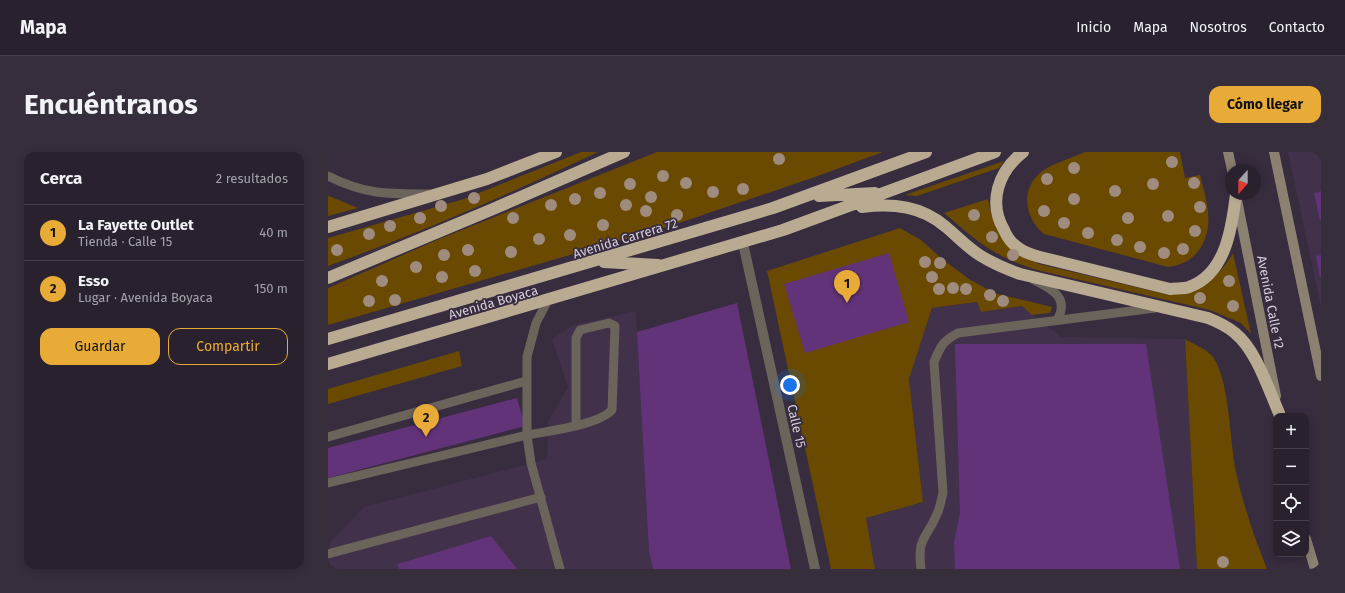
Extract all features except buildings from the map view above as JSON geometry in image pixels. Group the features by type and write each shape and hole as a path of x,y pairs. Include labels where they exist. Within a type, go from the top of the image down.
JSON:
{"highway":[{"path":"328,227 487,179 556,152"},
{"path":"328,278 624,152"},
{"name":"Avenida Carrera 72","path":"328,339 773,208 926,152"},
{"path":"817,220 995,152"},
{"path":"1023,152 1013,160 1005,172 995,200 997,218 1007,236 1019,249 1040,257 1170,289 1188,287 1205,277 1217,263 1226,244 1233,223 1235,200"},
{"path":"806,197 887,193"},
{"path":"596,261 665,266 858,208 879,205 914,208 935,218 980,256 996,265 1020,274 1208,318 1223,324 1236,333 1251,352 1279,413"},
{"name":"Avenida Boyaca","path":"328,364 665,266"}],"main road":[{"path":"1228,152 1231,164"},
{"path":"1274,152 1321,376"},
{"name":"Avenida Calle 12","path":"1237,200 1279,413"},
{"path":"1309,549 1315,569"}],"street":[{"name":"Calle 15","path":"743,243 815,569"}],"lane":[{"path":"328,176 355,187 378,193 440,194"},
{"path":"1020,274 1057,294 1061,301 1062,308 1057,320"},
{"path":"548,300 536,323 531,337 527,357 527,435 531,463 560,569"},
{"path":"921,569 919,553 922,540 937,514 943,493 934,362 940,346 947,339 958,333 1160,307"},
{"path":"328,483 527,435 576,426 607,416 612,410 615,326 609,323 580,330 576,338 576,426"},
{"path":"328,437 526,381"},
{"path":"328,554 541,497"}],"shaded area":[{"path":"581,152 598,152 532,183 464,212 397,240 328,266 328,238 464,199"},
{"path":"657,152 883,152 815,177 670,226 328,325 328,288 437,240"},
{"path":"1085,152 1180,152 1185,178 1200,175 1207,207 1207,232 1200,249 1194,256 1178,265 1168,267 1044,234 1033,221 1027,204 1027,196 1034,180 1044,170"},
{"path":"1288,152 1321,152 1321,307"},
{"path":"1004,161 999,168 917,196 905,195"},
{"path":"329,196 358,208 328,216"},
{"path":"988,199 994,222 1003,239 1027,258 1039,264 1169,295 1190,291 1207,283 1221,270 1233,253 1251,334 1241,323 1210,310 1037,270 1022,265 987,247 944,213"},
{"path":"900,228 921,240 941,258 969,279 994,293 1052,307 1050,313 1032,315 1022,306 981,312 977,302 932,308 909,379 923,502 866,518 875,569 831,569 767,271"},
{"path":"977,302 981,312 1022,306 1061,337 1185,339 1197,569 875,569 866,518 923,502 909,379 932,308"},
{"path":"636,311 649,552 653,569 328,569 330,542 364,507 547,459 548,422 568,387 552,339 573,325"},
{"path":"1185,339 1204,349 1210,354 1218,367 1226,394 1233,455 1241,493 1267,569 1197,569"},
{"path":"459,351 462,366 328,404 328,389"}],"place":[{"name":"La Fayette Outlet","path":"847,303"},
{"name":"Esso","path":"426,437"}]}
